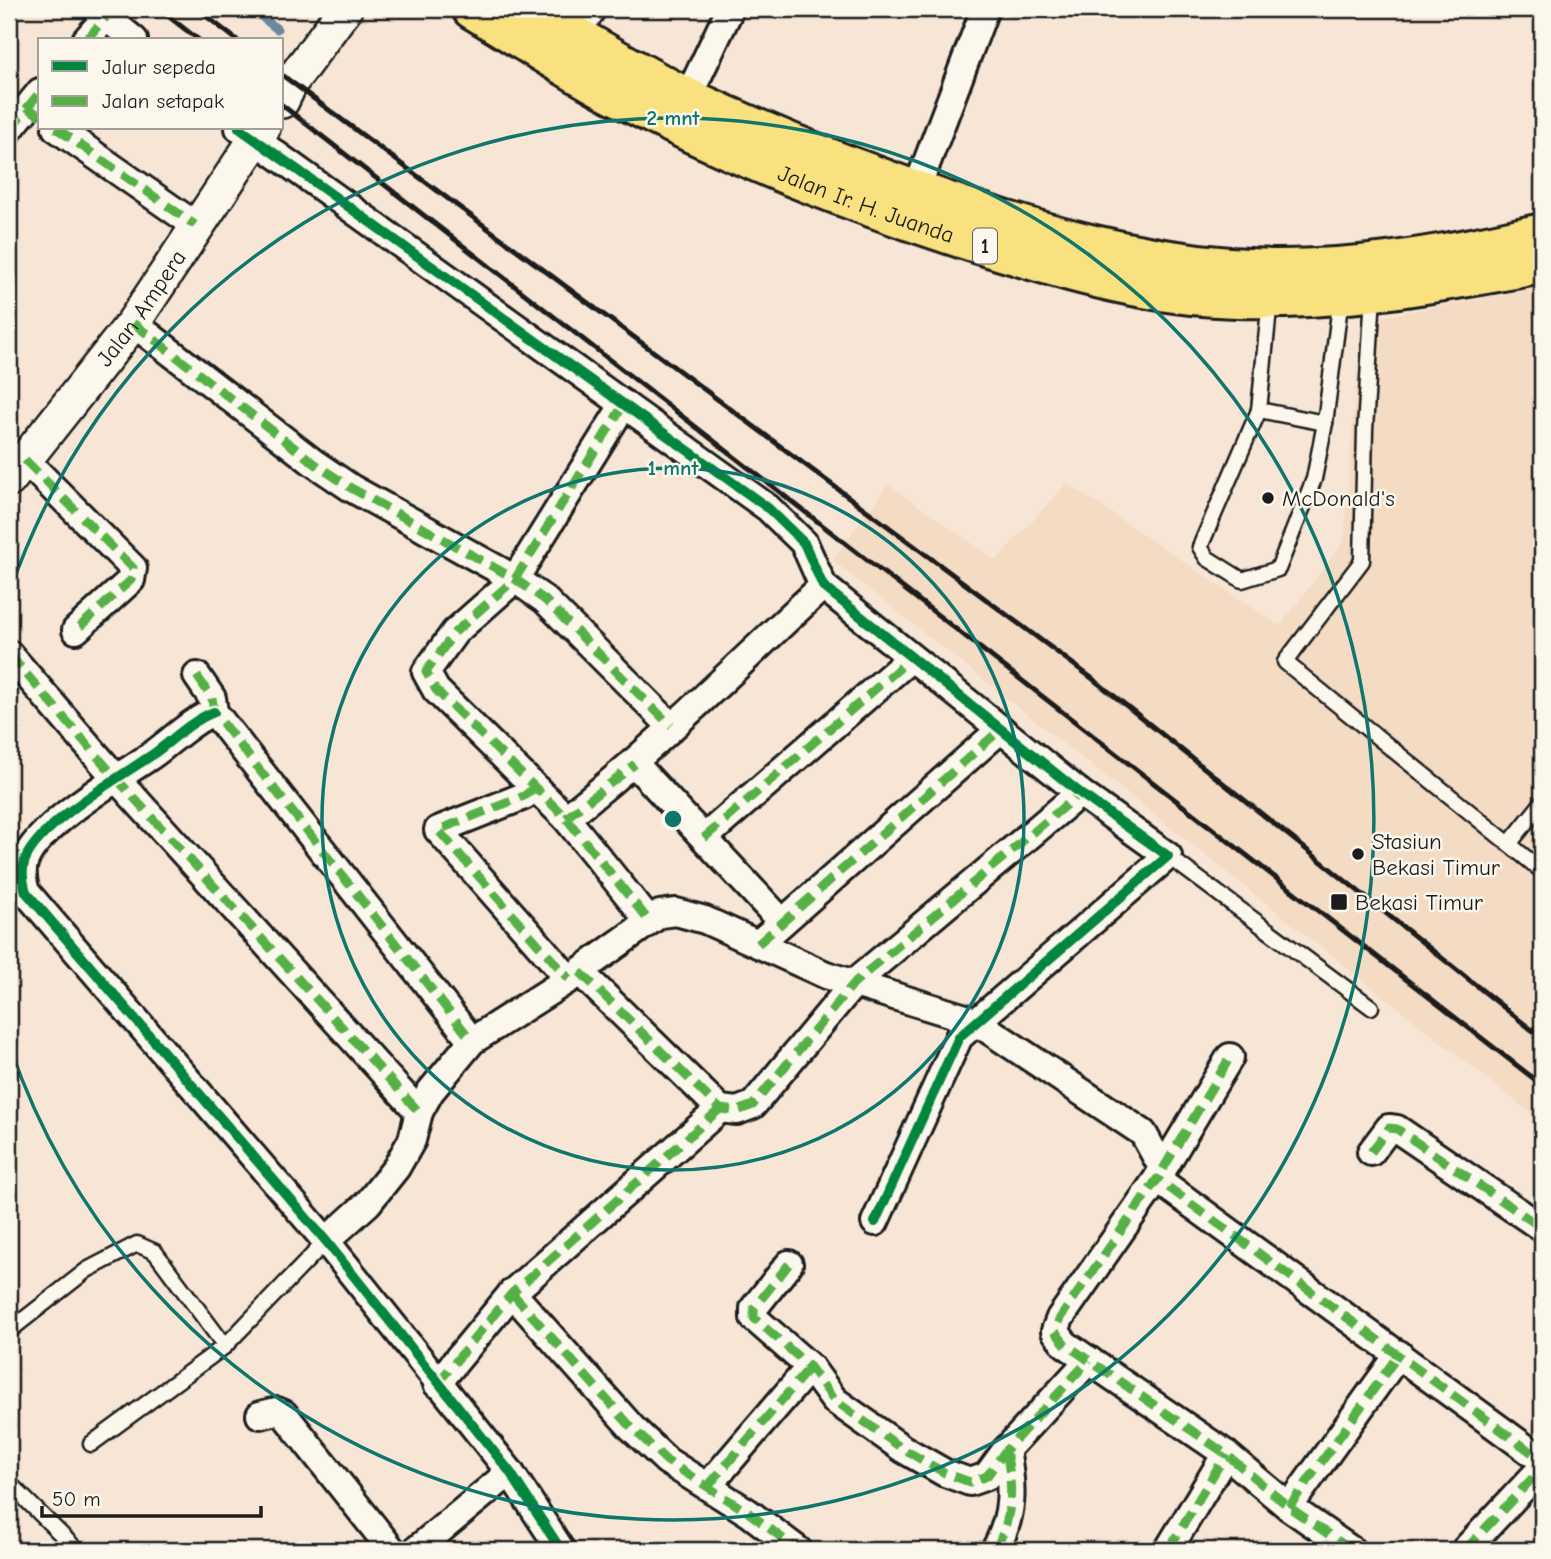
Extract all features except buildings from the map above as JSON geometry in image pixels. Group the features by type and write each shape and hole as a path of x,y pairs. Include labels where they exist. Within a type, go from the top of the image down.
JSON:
{"highway":[{"name":"Jalan Ir. H. Juanda","path":"472,9 612,93 793,179 893,216 1033,261 1105,279 1190,295 1270,299 1362,285 1542,264"},
{"name":"Jalan Ir. H. Juanda","path":"529,9 590,23 688,97 807,149 916,191 1022,227 1122,253 1229,267 1308,269 1362,285 1465,251 1542,233"}],"street":[{"path":"286,92 345,9"},
{"path":"688,97 730,9"},
{"path":"916,191 985,9"},
{"path":"87,38 101,13 132,38"},
{"path":"9,130 36,105"},
{"path":"59,130 195,225"},
{"path":"252,132 768,508 804,543 823,586 1080,793 1168,856 959,1037 875,1222"},
{"name":"Jalan Ampera","path":"17,470 133,323 252,132"},
{"path":"133,323 314,463 363,495 515,579 545,600 671,726"},
{"path":"624,404 515,579 454,632 426,673 436,690 566,818 649,921"},
{"path":"17,470 133,568 131,580 76,630"},
{"path":"566,818 635,764 671,726 823,586"},
{"path":"9,654 115,777 419,1112"},
{"path":"705,838 911,659"},
{"path":"197,676 212,698 214,712 472,1041"},
{"path":"214,712 201,717 152,755 115,777 41,838 16,854 26,892 326,1241 510,1472 561,1550"},
{"path":"758,944 1001,729"},
{"path":"635,764 782,922"},
{"path":"534,788 524,796 438,830 575,975 720,1109 737,1111 753,1105 855,982 1080,793"},
{"path":"326,1241 368,1203 396,1168 412,1140 419,1112 438,1080 472,1041 575,975 660,914 676,912 705,920 826,975 975,1021 1143,1133 1160,1174 1249,1249 1399,1354 1542,1460"},
{"path":"1230,1057 1160,1174 1060,1318 1055,1331 1065,1344 1226,1454 1289,1507 1351,1550"},
{"path":"438,1384 512,1293 720,1109"},
{"path":"1371,1152 1383,1133 1389,1128 1397,1129 1542,1228"},
{"path":"789,1264 754,1308 754,1318 810,1367 834,1400 903,1449 945,1473 970,1482 986,1476 1006,1450 1089,1360"},
{"path":"512,1293 632,1428 667,1461 708,1486 798,1550"},
{"path":"1289,1507 1399,1354"},
{"path":"708,1486 810,1367"},
{"path":"260,1415 277,1411 284,1414 392,1550"},
{"path":"995,1550 1005,1532 1013,1488 1006,1450"},
{"path":"1168,1550 1226,1454"},
{"path":"1465,1550 1542,1468"},
{"path":"416,1550 510,1472"}],"lane":[{"path":"1270,299 1259,410 1200,547 1207,558 1242,580 1278,569 1314,479 1325,423 1362,285"},
{"path":"1362,285 1365,430 1362,561 1285,662 1542,871"},
{"path":"1259,410 1325,423"},
{"path":"1509,844 1542,803"},
{"path":"1168,856 1371,1007"},
{"path":"91,1444 225,1346 326,1241"},
{"path":"9,1331 87,1269 137,1244 145,1245 155,1252 225,1346"},
{"path":"9,1483 77,1550"}],"shaded area":[{"path":"1542,287 1542,1122 832,560 888,484 996,560 1067,483 1280,626 1344,541 1361,321"}],"waterway":[{"path":"252,9 277,29"}],"railway":[{"path":"159,9 196,38"},
{"path":"197,9 234,38"},
{"path":"284,76 1093,679 1542,1038"},
{"path":"284,107 1542,1085"}],"marked path":[{"path":"88,38 106,17"},
{"path":"9,130 38,94"},
{"path":"27,107 38,115"},
{"path":"59,130 195,225"},
{"path":"133,323 314,463 351,488 515,579 545,600 671,726"},
{"path":"624,404 515,579 455,632 426,672 436,690 566,818 649,921"},
{"path":"25,460 133,568 131,580 76,630"},
{"path":"9,654 115,777 419,1112"},
{"path":"704,838 911,658"},
{"path":"197,676 212,698 214,712 472,1041"},
{"path":"758,944 1001,729"},
{"path":"566,818 635,764"},
{"path":"534,788 524,796 438,830 569,979"},
{"path":"580,972 720,1109 737,1111 753,1105 855,982 1080,793"},
{"path":"9,847 24,861 26,858"},
{"path":"1163,1169 1230,1057"},
{"path":"437,1384 512,1293 720,1109"},
{"path":"1371,1152 1389,1128 1397,1129 1542,1228"},
{"path":"1351,1550 1289,1507 1226,1454 1065,1344 1055,1331 1060,1318 1157,1179 1542,1460"},
{"path":"789,1264 754,1308 754,1318 810,1367 834,1400 903,1449 945,1473 970,1482 987,1476 1006,1450 1089,1360"},
{"path":"512,1293 632,1428 667,1461 749,1513 798,1550"},
{"path":"1289,1507 1399,1354"},
{"path":"708,1486 810,1367"},
{"path":"995,1550 1009,1513 1010,1477 1006,1450"},
{"path":"1168,1550 1226,1454"},
{"path":"1465,1550 1542,1468"}],"cycle path":[{"path":"242,130 768,508 804,543 823,586 1080,793 1168,856 959,1037 875,1222"},
{"path":"214,712 82,802 46,832 25,860 23,876 26,892 326,1241 510,1472 561,1550"}],"place":[{"name":"McDonald's","path":"1268,498"},
{"name":"Stasiun Bekasi Timur","path":"1358,854"},
{"name":"Bekasi Timur","path":"1339,902"}]}
